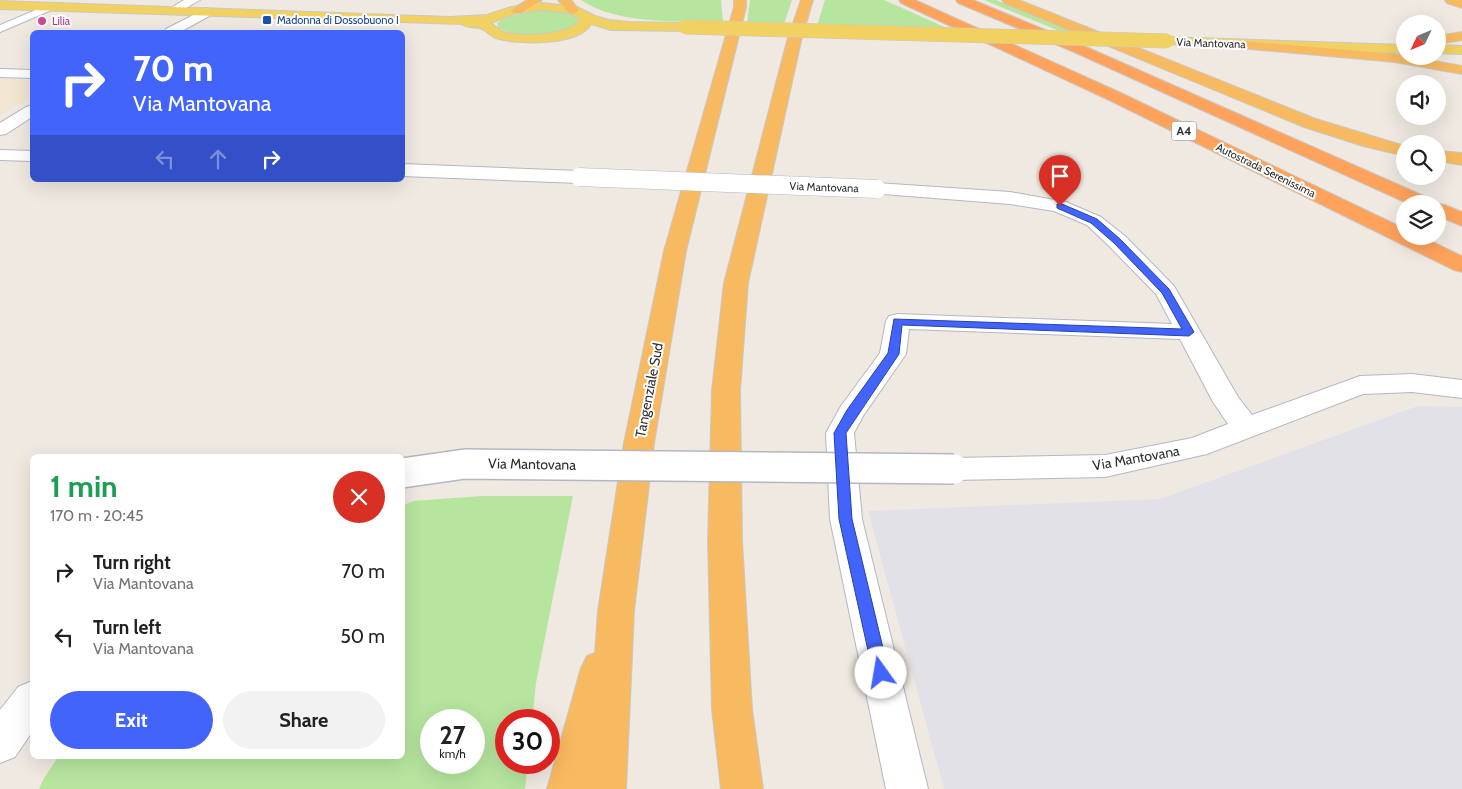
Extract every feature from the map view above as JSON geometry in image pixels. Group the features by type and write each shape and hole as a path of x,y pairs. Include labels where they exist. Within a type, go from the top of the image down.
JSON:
{"highway":[{"path":"517,10 536,0"},
{"path":"564,0 572,10"},
{"name":"Tangenziale Sud","path":"605,789 616,611 639,443 675,251 740,7 740,0"},
{"path":"742,789 732,709 724,541 726,390 736,283 794,41 807,0"},
{"name":"Autostrada Serenissima","path":"905,0 966,27 1462,265"},
{"name":"A4","path":"962,0 1079,49 1406,195"},
{"path":"1008,0 1310,123 1396,149"},
{"path":"1451,0 1462,4"},
{"path":"1446,39 1462,36"},
{"path":"1232,44 1395,58 1462,70"},
{"path":"1359,48 1396,45"},
{"path":"1446,157 1462,160"},
{"path":"1446,213 1462,220"},
{"path":"568,789 616,611"}],"main road":[{"name":"Via Mantovana","path":"0,5 489,22 517,10 552,8 572,10 585,16 587,19 628,26"},
{"path":"578,30 584,26 587,19"},
{"name":"Via Mantovana","path":"489,22 493,33 522,38 558,36 578,30 628,26 1396,49"},
{"path":"1446,49 1462,50"}],"street":[{"name":"Via Mantovana","path":"173,10 194,0"},
{"path":"174,30 207,12"},
{"path":"0,130 30,111"},
{"path":"0,155 30,156"},
{"name":"Via Mantovana","path":"405,170 877,189 1010,198 1060,206 1094,221 1117,241 1166,291 1228,402 1246,428"},
{"path":"907,789 846,519 840,433 893,354 898,322 1189,332"},
{"name":"Via Mantovana","path":"405,473 465,464 954,469 1105,466 1197,447 1360,385 1412,383 1462,389"},
{"path":"0,742 30,703"}],"lane":[{"name":"Via Mantovana","path":"0,28 50,6"},
{"path":"0,73 30,74"}],"shaded area":[{"path":"0,79 30,80 30,98 0,115"},
{"path":"1418,406 1462,407 1462,789 944,789 868,511 1160,499"}],"green space":[{"path":"581,0 721,0 723,22 630,18 595,8"},
{"path":"750,0 792,0 784,24 747,23"},
{"path":"825,0 884,0 949,29 817,26"},
{"path":"984,0 996,0 1078,33 1062,32"},
{"path":"545,10 571,14 578,19 578,23 561,31 538,35 515,34 498,27 497,23 509,16"},
{"path":"481,496 573,496 536,683 533,709 495,709 495,774 527,774 525,789 39,789 57,759 405,759 405,504 414,501"}],"place":[{"name":"Madonna di Dossobuono I","path":"267,20"},
{"name":"Lilia","path":"42,21"}],"route":[{"path":"881,673 846,519 840,433 893,354 898,322 1189,332 1166,291 1117,241 1094,221 1060,206"}]}
